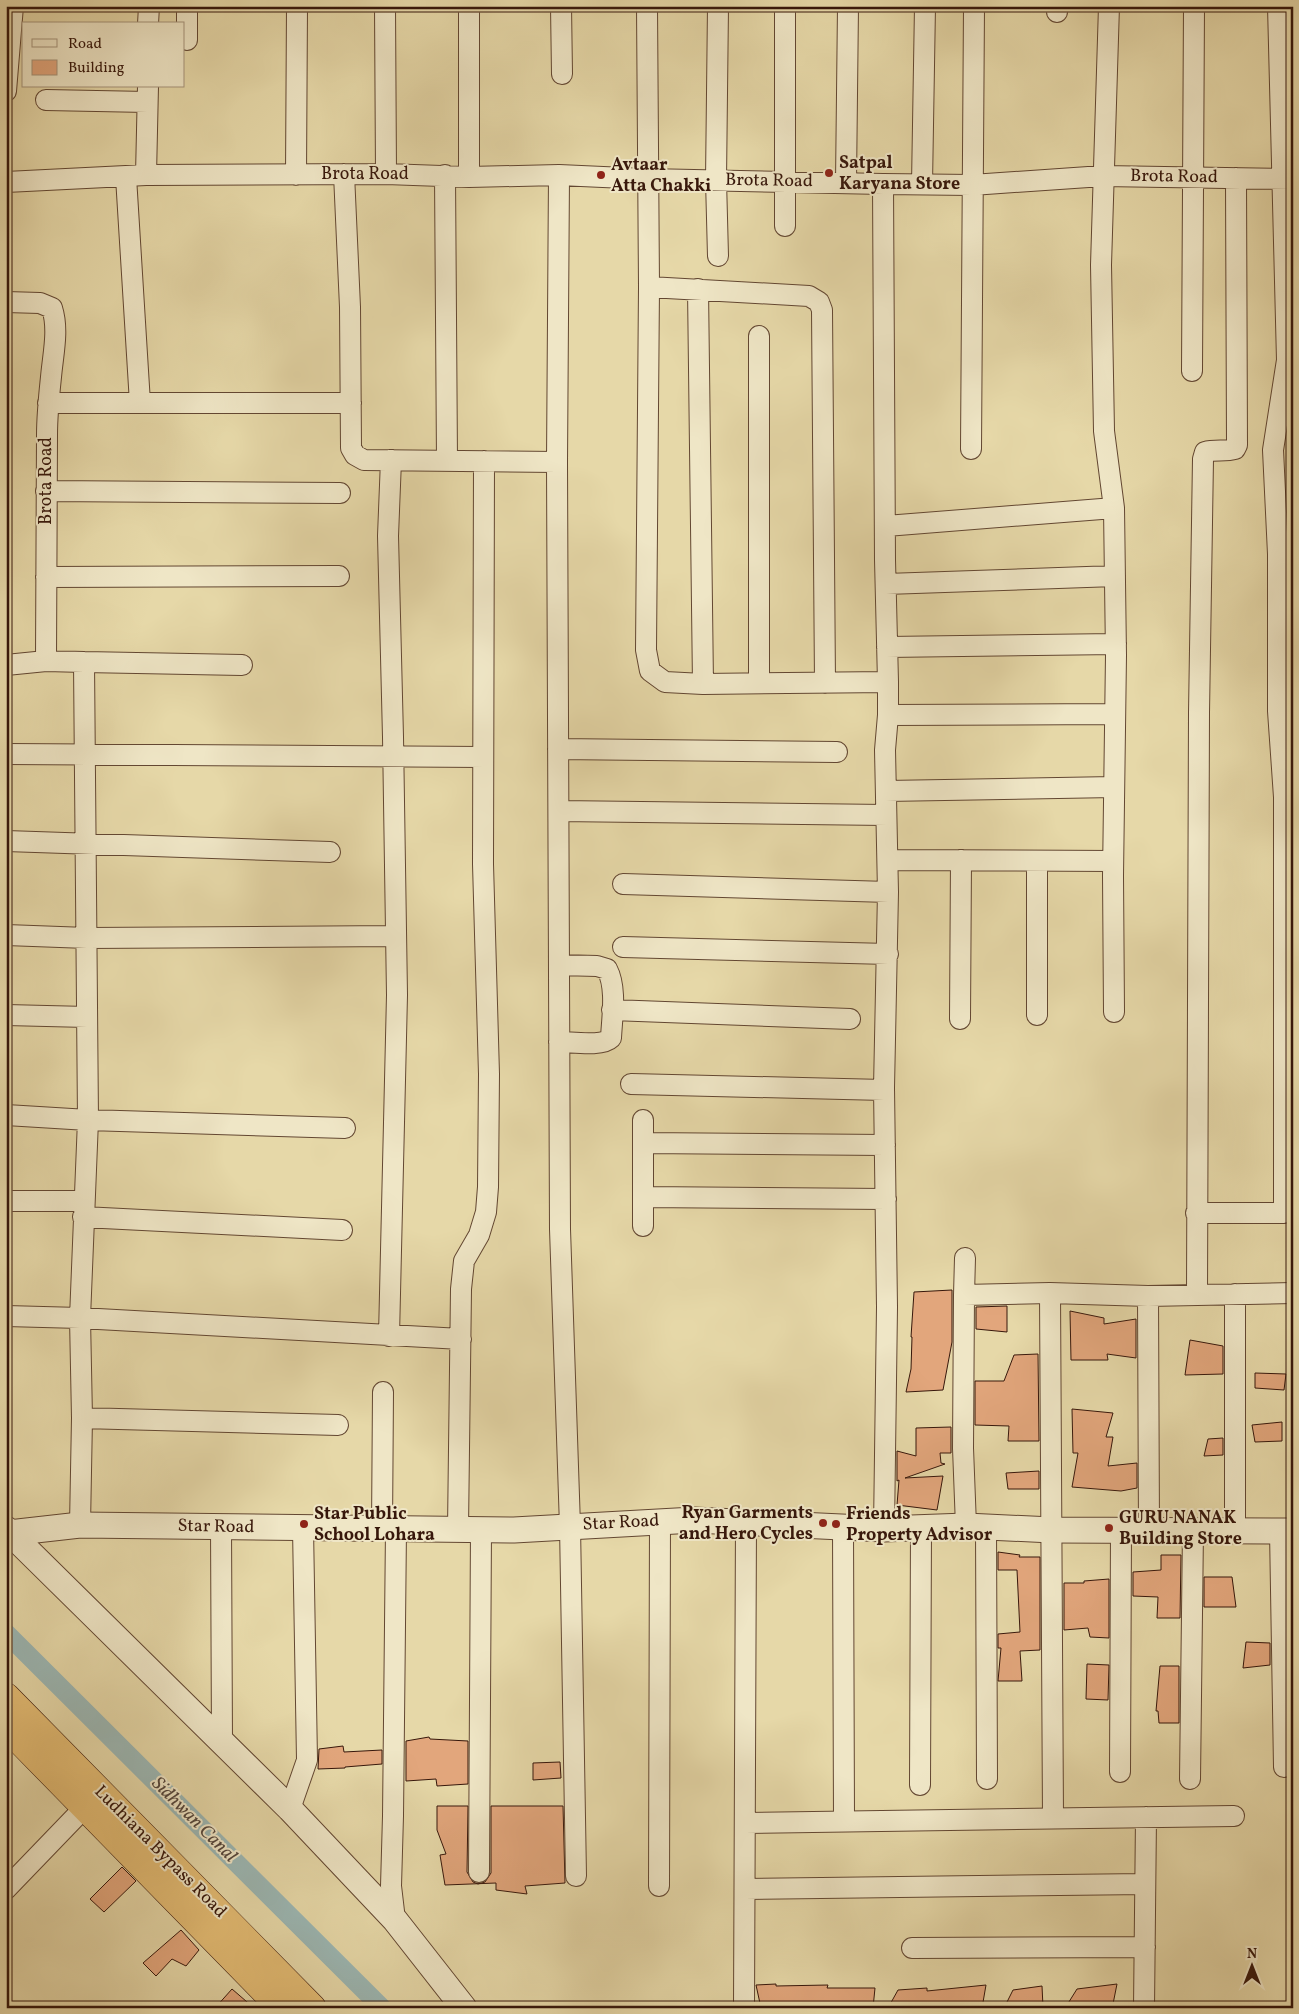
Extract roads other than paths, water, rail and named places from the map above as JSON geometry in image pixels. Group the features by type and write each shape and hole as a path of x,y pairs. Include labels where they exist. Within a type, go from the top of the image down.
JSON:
{"highway":[{"name":"Ludhiana Bypass Road","path":"6,1697 312,2008"},
{"name":"Ludhiana Bypass Road","path":"6,1726 282,2008"}],"street":[{"path":"6,91 13,6"},
{"path":"148,22 149,6"},
{"path":"187,6 187,40"},
{"path":"296,175 297,6"},
{"path":"385,6 386,174"},
{"path":"469,6 469,177"},
{"path":"561,6 562,74"},
{"path":"647,6 649,286 646,650 650,671 665,682 703,684 888,682"},
{"path":"718,6 716,180 718,256"},
{"path":"785,6 785,226"},
{"path":"846,182 848,6"},
{"path":"922,184 925,6"},
{"path":"971,449 974,6"},
{"path":"1109,6 1102,176 1101,265 1104,431 1114,508 1116,644 1113,861 1114,1012"},
{"path":"1192,371 1194,6"},
{"path":"1196,1213 1289,1213 1286,625 1278,554 1273,450 1287,360 1288,179 1281,147 1278,6"},
{"path":"46,100 148,94 146,175"},
{"path":"344,174 350,308 351,448 355,455 364,460 557,462"},
{"name":"Brota Road","path":"6,182 146,175 344,174 469,177 559,175 784,183 846,182 972,185 1102,176 1288,179"},
{"path":"445,175 447,460"},
{"path":"559,175 557,462 560,1229 570,1526 576,1876"},
{"path":"126,177 140,403"},
{"path":"1197,1295 1196,1213 1203,459 1205,452 1214,449 1235,449 1237,445 1236,178"},
{"path":"883,184 888,682 885,750 888,954 884,1090 887,1307 884,1529"},
{"path":"649,286 809,296 819,302 822,310 825,683"},
{"path":"698,290 703,684"},
{"name":"Brota Road","path":"6,302 40,303 52,308 55,318 48,403 46,661"},
{"path":"759,336 759,684"},
{"path":"48,403 350,403"},
{"path":"389,1336 397,996 388,536 391,460"},
{"path":"479,1872 469,1529 461,1339 461,1289 464,1261 479,1235 484,1220 488,1187 489,1074 483,864 484,461"},
{"path":"46,491 340,493"},
{"path":"886,526 1114,508"},
{"path":"46,577 339,576"},
{"path":"886,584 1115,576"},
{"path":"887,647 1116,644"},
{"path":"6,665 46,661 242,665"},
{"path":"80,1525 82,1418 80,1318 88,1120 84,662"},
{"path":"888,715 1116,714"},
{"path":"558,749 837,752"},
{"path":"6,754 483,757"},
{"path":"886,791 1114,787"},
{"path":"559,811 886,814"},
{"path":"6,841 330,852"},
{"path":"888,860 1113,861"},
{"path":"960,1019 961,860"},
{"path":"1036,861 1036,1015"},
{"path":"623,884 888,892"},
{"path":"6,935 87,938 396,936"},
{"path":"622,947 888,954"},
{"path":"559,965 597,966 607,969 612,978 611,1038 608,1041 597,1043 559,1042"},
{"path":"612,1010 850,1019"},
{"path":"6,1015 87,1017"},
{"path":"631,1084 884,1090"},
{"path":"6,1115 88,1120 346,1128"},
{"path":"643,1120 643,1226"},
{"path":"643,1143 885,1145"},
{"path":"643,1197 886,1199"},
{"path":"6,1201 342,1230"},
{"path":"965,1258 964,1448 976,1527 987,1779"},
{"path":"964,1295 1050,1293 1148,1296 1293,1293"},
{"path":"1050,1293 1053,1817"},
{"path":"1235,1294 1235,1530"},
{"path":"1148,1296 1149,1530"},
{"path":"6,1316 80,1318 461,1339"},
{"path":"383,1392 389,1529 393,1816 390,1886 395,1920"},
{"path":"82,1418 338,1425"},
{"name":"Star Road","path":"8,1531 80,1525 514,1530 694,1520 884,1529 976,1527 1052,1530 1286,1531"},
{"path":"659,1886 660,1521"},
{"path":"744,2008 746,1522"},
{"path":"221,1527 222,1742"},
{"path":"842,1527 844,1820"},
{"path":"290,1809 307,1760 303,1528"},
{"path":"920,1785 921,1528"},
{"path":"1120,1772 1121,1530"},
{"path":"1190,1779 1193,1530"},
{"path":"8,1531 290,1809 395,1920 464,2008"},
{"path":"1284,1767 1286,1531"},
{"path":"6,1889 86,1806"},
{"path":"1144,2008 1146,1816"},
{"path":"745,1823 1053,1817 1234,1816"},
{"path":"745,1889 1145,1884"},
{"path":"912,1948 1144,1947"}],"waterway":[{"name":"Sidhwan Canal","path":"6,1633 382,2008"}],"place":[{"name":"Satpal Karyana Store","path":"829,173"},
{"name":"Avtaar Atta Chakki","path":"601,175"},
{"name":"Ryan Garments and Hero Cycles","path":"823,1523"},
{"name":"Star Public School Lohara","path":"304,1524"},
{"name":"Friends Property Advisor","path":"836,1524"},
{"name":"GURU NANAK Building Store","path":"1109,1528"}]}
